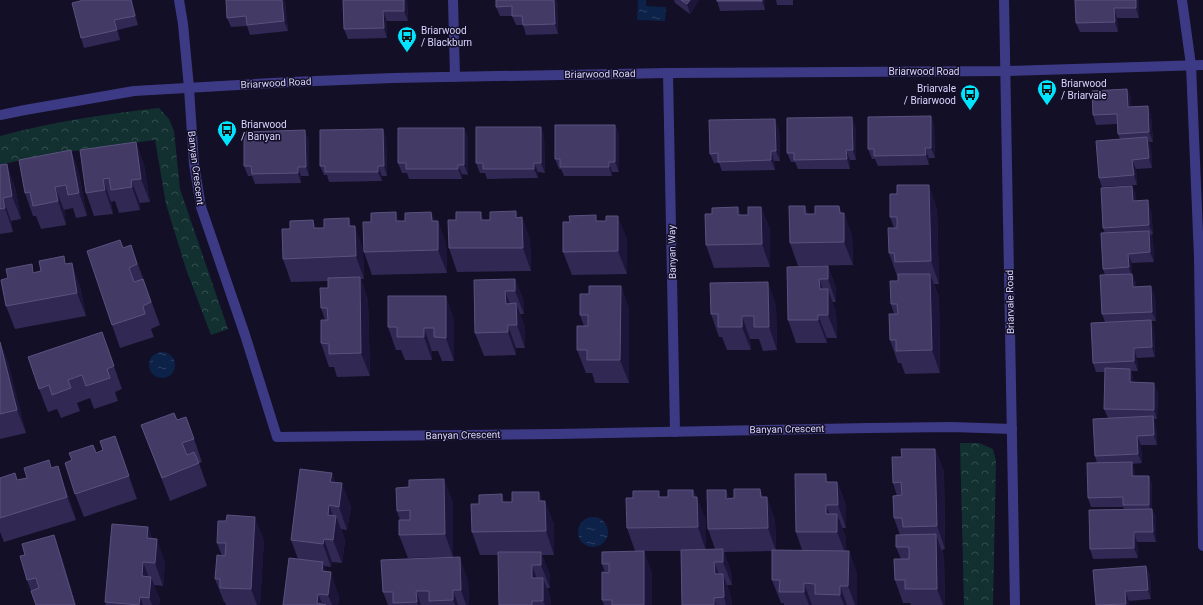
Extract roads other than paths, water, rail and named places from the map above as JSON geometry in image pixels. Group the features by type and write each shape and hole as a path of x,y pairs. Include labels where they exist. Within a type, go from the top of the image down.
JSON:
{"street":[{"path":"179,0 183,24 189,88"},
{"path":"453,0 455,77"},
{"name":"Briarvale Road","path":"1004,0 1015,605"},
{"path":"1182,0 1191,65 1201,257 1203,546"},
{"name":"Briarwood Road","path":"0,115 134,91 291,82 393,78 668,73 1006,71 1203,65"},
{"name":"Banyan Way","path":"668,73 675,432"},
{"name":"Banyan Crescent","path":"189,88 194,164 201,207 245,334 277,437 952,427 1012,429"}],"water":[{"path":"638,0 646,0 646,6 666,7 665,21 637,20"},
{"path":"162,352 171,356 175,365 171,374 162,378 153,374 149,365 153,356"},
{"path":"593,517 604,521 608,532 604,543 593,547 582,543 578,532 582,521"}],"place":[{"name":"Briarwood / Blackburn","path":"407,53"},
{"name":"Briarwood / Briarvale","path":"1047,106"},
{"name":"Briarvale / Briarwood","path":"970,111"},
{"name":"Briarwood / Banyan","path":"227,147"}]}
